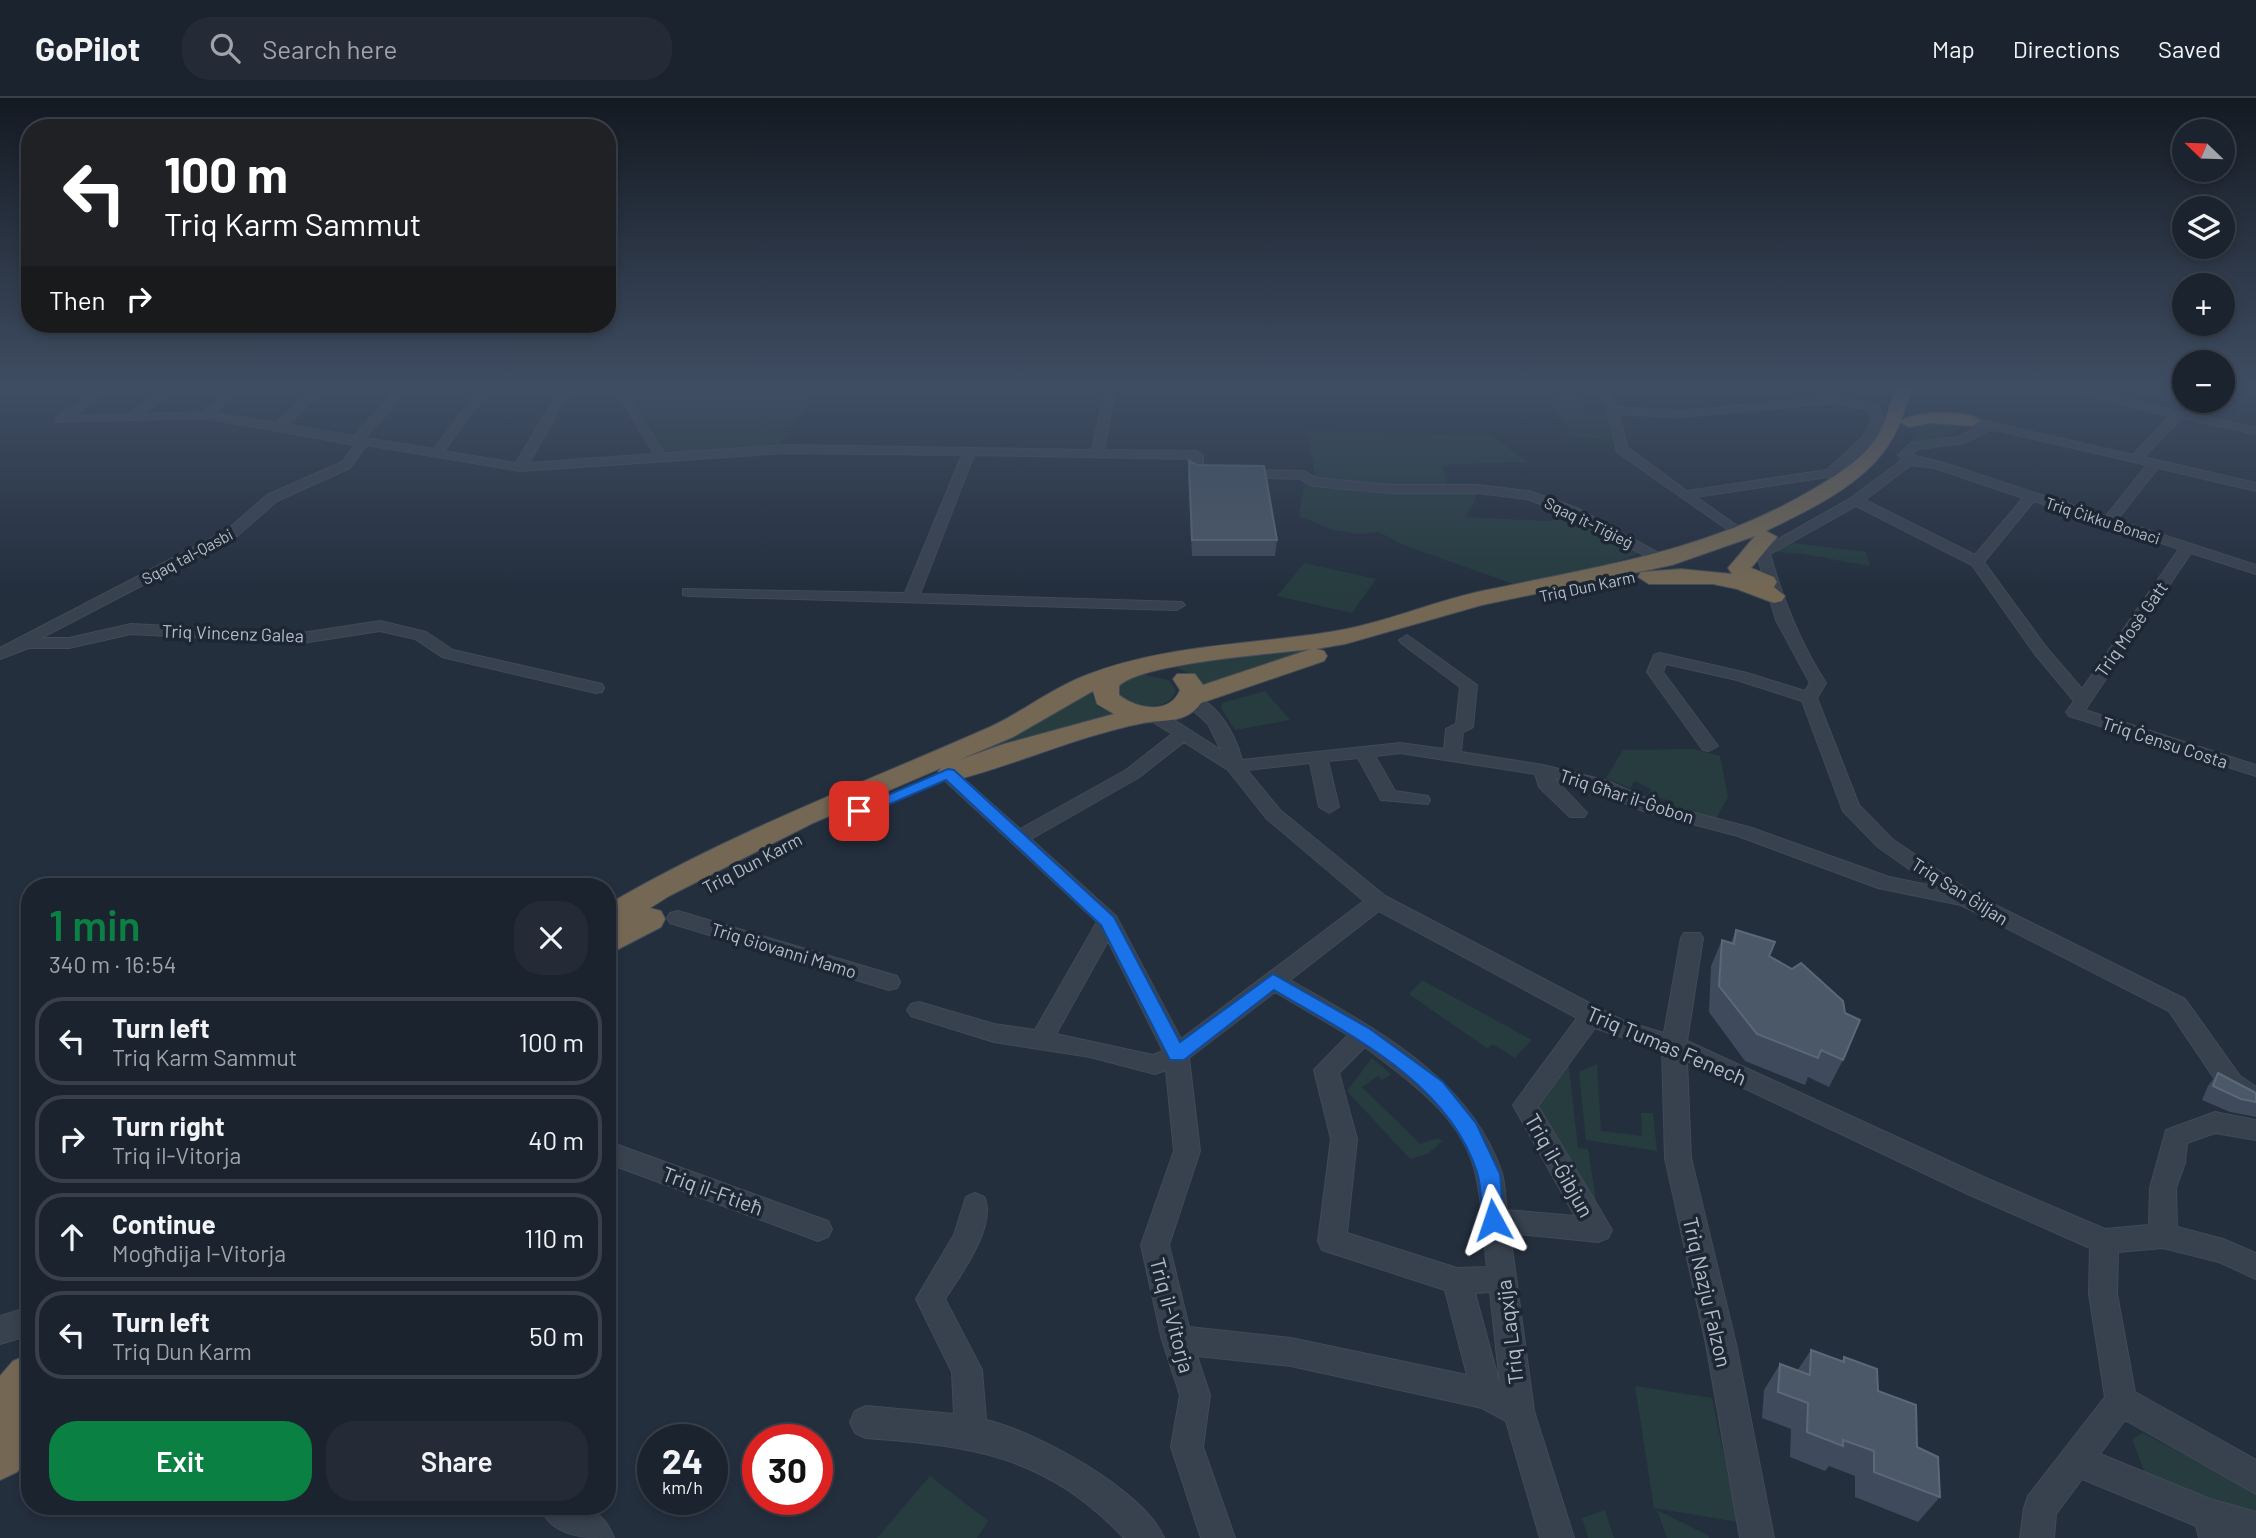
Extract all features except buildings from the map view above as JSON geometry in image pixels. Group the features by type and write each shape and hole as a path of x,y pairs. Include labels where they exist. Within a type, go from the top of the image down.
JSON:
{"highway":[{"name":"Triq Dun Karm","path":"616,914 658,889 802,817 1003,731 1091,682 1179,659 1336,639 1478,598 1664,560 1741,534 1802,504 1852,474 1872,453"},
{"name":"Triq Dun Karm","path":"616,938 664,909 814,830 948,774 1014,750 1182,708 1191,698 1346,646 1477,609 1628,578 1718,556 1766,537 1866,477 1889,453"},
{"path":"1766,537 1739,568 1748,577 1772,590"},
{"path":"1628,578 1685,575 1722,579 1772,590"},
{"name":"Triq Dun Karm","path":"1141,667 1161,668 1184,677 1191,684 1191,698"},
{"path":"1114,676 1106,684 1106,698 1119,709 1148,715"},
{"path":"0,1412 21,1388"},
{"path":"0,1455 21,1429"}],"street":[{"name":"Sqaq tal-Qasbi","path":"0,654 27,643 38,633 233,533 272,498 346,464 352,453"},
{"path":"432,453 520,467 728,453"},
{"path":"520,467 528,453"},
{"path":"659,453 662,458"},
{"path":"910,598 969,453"},
{"path":"1063,453 1097,454"},
{"path":"1627,453 1741,534"},
{"path":"1683,495 1831,474 1853,453"},
{"path":"1772,590 1763,552 1856,502 1909,461 1904,455 1906,453"},
{"path":"2137,453 2255,475 2252,486 2155,463 2141,454"},
{"name":"Sqaq it-Tiġieġ","path":"1097,454 1197,455 1197,473 1303,475 1314,482 1390,489 1477,489 1529,495 1572,511 1664,560"},
{"name":"Triq Ċikku Bonaci","path":"1909,461 1937,465 2256,570"},
{"path":"2109,523 2155,463"},
{"path":"1802,504 1805,479"},
{"path":"1977,562 2031,496"},
{"path":"1856,502 1977,562 2078,705"},
{"name":"Triq Mosè Gatt","path":"2078,705 2188,547"},
{"name":"Triq San Ġiljan","path":"1772,590 1798,654 1818,683 1809,698 1850,807 1885,843 1968,900 2177,1005 2231,1083 2256,1100"},
{"path":"688,592 1177,605"},
{"name":"Triq Vincenz Galea","path":"27,643 69,643 131,629 302,638 380,626 420,635 448,654 596,688"},
{"path":"1407,640 1469,685 1464,727 1455,729 1452,755"},
{"path":"1709,746 1655,672 1660,658 1741,676 1809,698"},
{"name":"Triq Tumas Fenech","path":"1191,698 1209,710 1229,743 1234,766"},
{"name":"Triq Ċensu Costa","path":"2078,705 2256,771"},
{"name":"Triq Tumas Fenech","path":"1148,715 1234,766 1273,814 1378,901 1616,1028 1674,1045 1979,1187 2104,1241"},
{"path":"1017,839 1132,774 1181,735"},
{"name":"Triq Għar il-Ġobon","path":"1234,766 1400,748 1543,770 1601,785 1650,807 1745,832 1885,883 1968,900"},
{"path":"1363,751 1388,796 1421,800"},
{"path":"1317,755 1329,807"},
{"path":"1543,770 1546,783 1577,813"},
{"name":"Triq il-Vitorja","path":"948,774 1108,922 1177,1055 1187,1151 1155,1245 1177,1340 1195,1395 1187,1447 1218,1538"},
{"path":"919,1010 994,1033 1090,1048 1155,1065 1177,1055 1378,901"},
{"name":"Triq Giovanni Mamo","path":"678,918 889,982"},
{"path":"1040,1042 1108,922"},
{"name":"Triq Nazju Falzon","path":"1692,938 1674,1045 1678,1158 1721,1344 1757,1538"},
{"name":"Triq Laqxija","path":"1273,981 1364,1034 1436,1088 1469,1129 1489,1174 1493,1220 1504,1279 1518,1411 1557,1538"},
{"name":"Triq il-Ġibjun","path":"1493,1220 1598,1230 1525,1105 1592,1015"},
{"path":"1364,1034 1326,1070 1344,1139 1332,1241 1457,1281 1504,1279"},
{"path":"2162,1236 2163,1188 2172,1163 2175,1137 2192,1128 2227,1120 2256,1130"},
{"name":"Triq il-Ftieħ","path":"616,1155 818,1229"},
{"path":"971,1432 967,1370 930,1298 967,1238 975,1205"},
{"path":"2037,1538 2040,1508 2121,1401 2103,1294 2104,1241 2162,1236 2222,1251 2256,1266"},
{"name":"Triq Laqxija","path":"1457,1281 1487,1394"},
{"path":"0,1329 21,1323"},
{"name":"Triq Laqxija","path":"1177,1340 1291,1352 1487,1394 1518,1411"},
{"path":"2121,1401 2256,1478"},
{"path":"866,1422 971,1432 1022,1447 1099,1493 1126,1514 1147,1538"},
{"path":"2077,1461 2213,1526 2256,1529"},
{"path":"569,1515 593,1530 597,1538"}],"green space":[{"path":"1311,453 1516,453 1528,462 1442,465 1450,491 1477,492 1465,517 1547,521 1579,517 1642,552 1601,568 1516,585 1401,544 1379,532 1358,534 1333,530 1299,516 1305,482 1313,482 1315,477"},
{"path":"1793,543 1866,552 1870,566 1808,555 1771,552"},
{"path":"1304,563 1376,579 1352,613 1277,596"},
{"path":"1346,641 1200,687 1192,675 1174,666"},
{"path":"1141,674 1169,680 1176,691 1165,703 1150,706 1119,698 1117,683"},
{"path":"1090,690 1097,706 1116,715 980,751"},
{"path":"1265,691 1290,720 1235,730 1221,708 1222,703"},
{"path":"1693,749 1720,756 1728,797 1715,821 1672,810 1667,800 1649,794 1651,789 1635,781 1630,788 1606,778 1623,750"},
{"path":"1422,980 1532,1040 1515,1058 1492,1044 1488,1049 1409,994"},
{"path":"1372,1058 1391,1074 1382,1080 1378,1076 1362,1087 1420,1144 1438,1138 1442,1141 1429,1153 1410,1159 1347,1091"},
{"path":"1568,1058 1578,1148 1588,1149 1598,1213 1531,1106"},
{"path":"1597,1064 1601,1131 1642,1136 1641,1113 1653,1113 1657,1151 1586,1140 1579,1072"},
{"path":"1635,1386 1712,1398 1738,1522 1654,1508"},
{"path":"2143,1433 2256,1493 2256,1521 2145,1473 2132,1439"},
{"path":"930,1476 988,1521 977,1538 877,1538"},
{"path":"1605,1510 1614,1538 1588,1538 1582,1518"},
{"path":"1657,1510 1709,1536 1709,1538 1667,1538"}],"route":[{"path":"859,811 948,774 1108,922 1177,1055 1273,981 1364,1034 1436,1088 1469,1129 1489,1174 1493,1220"}]}
